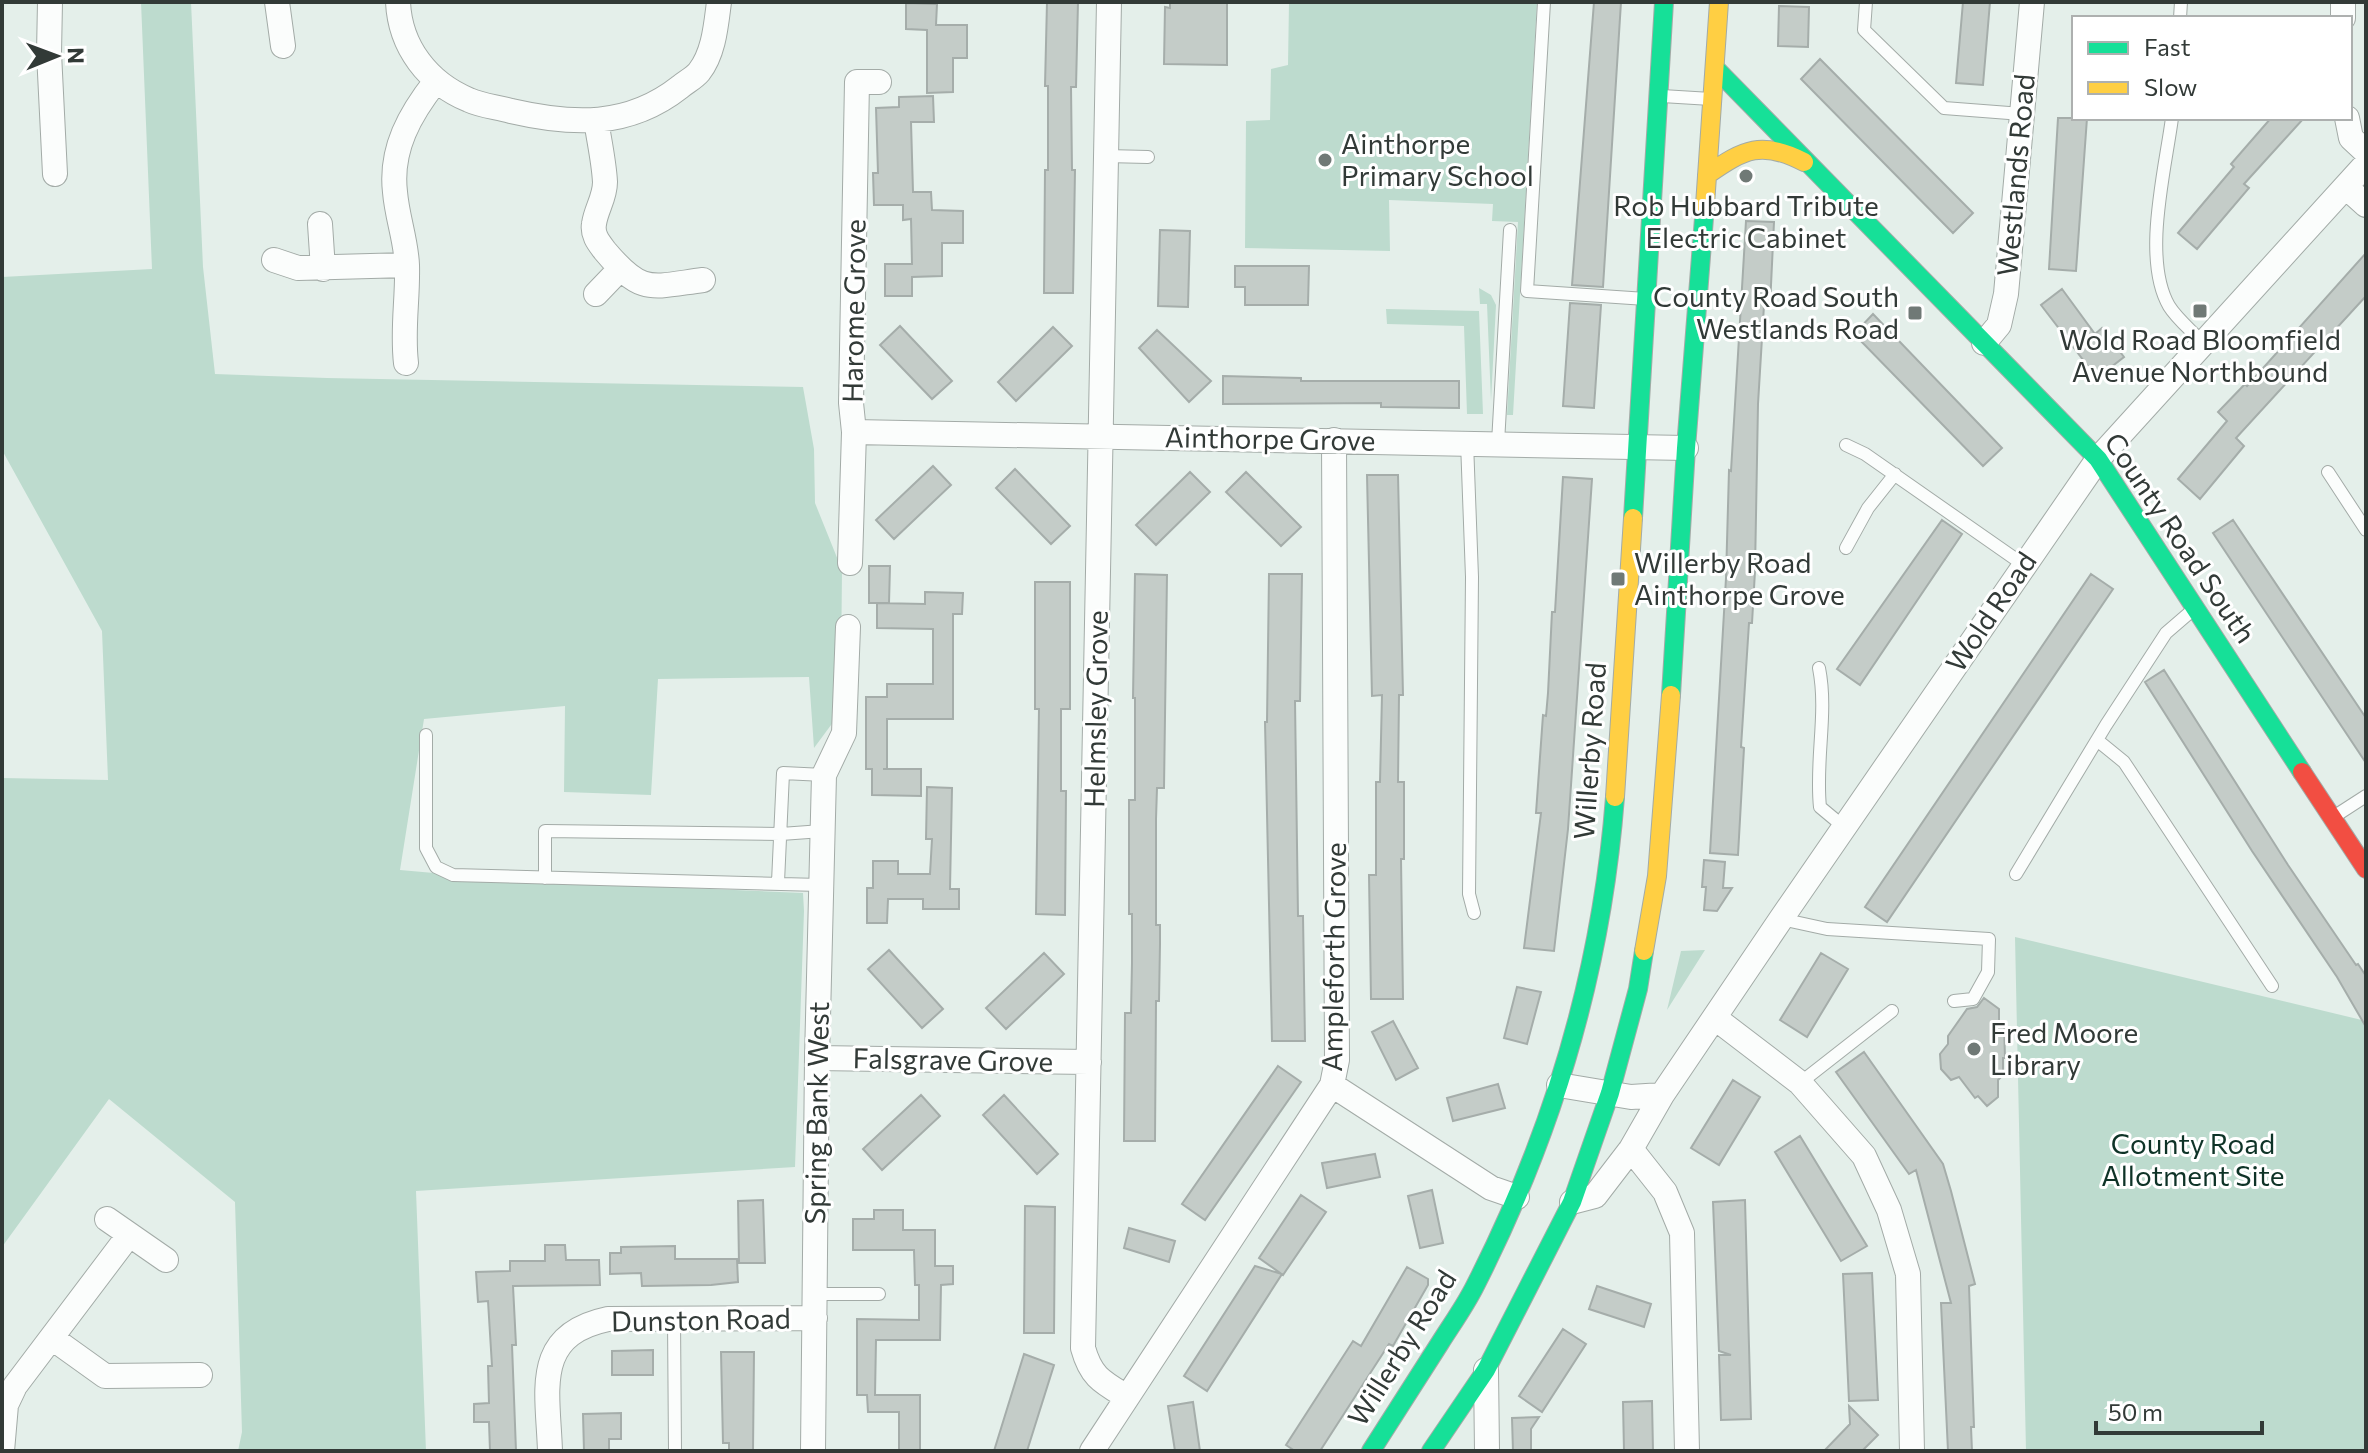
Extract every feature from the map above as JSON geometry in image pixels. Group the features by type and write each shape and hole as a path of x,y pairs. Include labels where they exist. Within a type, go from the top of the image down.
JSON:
{"street":[{"path":"50,2 49,53 55,174"},
{"path":"277,2 283,46"},
{"path":"398,2 405,37 417,61 436,81 470,101 570,121 630,115 664,99 700,71 715,36 719,2"},
{"name":"Helmsley Grove","path":"1109,2 1083,1348 1088,1367 1098,1379 1127,1397"},
{"name":"Willerby Road","path":"1371,1451 1474,1289 1517,1197 1559,1085 1590,975 1610,863 1619,752 1664,2"},
{"path":"1431,1451 1486,1370 1572,1202 1610,1093 1638,989 1657,876 1719,2"},
{"name":"Westlands Road","path":"1984,343 1999,325 2006,294 2032,2"},
{"name":"County Road South","path":"1716,69 2098,459 2366,869"},
{"path":"406,363 403,333 407,265 395,193 394,165 402,134 417,105 436,81"},
{"name":"Harome Grove","path":"850,563 857,82 879,82"},
{"name":"County Road South","path":"1713,99 1735,121 1757,130 1810,166"},
{"path":"596,120 605,182 603,202 594,224 595,238 620,269 637,283 658,286 703,280"},
{"path":"2347,120 2351,138 2366,152"},
{"path":"1707,175 1739,152 1765,148 1785,151"},
{"name":"Wold Road","path":"1572,1202 1595,1196 1631,1149 1662,1095 1781,919 2098,459 2366,164"},
{"path":"2346,187 2366,205"},
{"path":"320,224 323,269"},
{"path":"274,260 298,268 323,269 407,265"},
{"path":"596,294 620,269"},
{"name":"Ainthorpe Grove","path":"854,432 1686,448"},
{"name":"Ampleforth Grove","path":"1093,1450 1332,1085 1337,1060 1334,440"},
{"path":"824,775 844,733 848,627"},
{"name":"Spring Bank West","path":"813,1451 824,775"},
{"path":"1715,1018 1800,1083 1864,1156 1889,1210 1908,1274 1912,1451"},
{"name":"Falsgrave Grove","path":"817,1058 1089,1062"},
{"path":"1332,1085 1491,1188 1517,1197"},
{"path":"1559,1085 1631,1097 1662,1095"},
{"path":"1631,1149 1665,1192 1682,1233 1687,1451"},
{"path":"107,1219 166,1260"},
{"path":"2,1451 6,1405 15,1386 129,1235"},
{"name":"Dunston Road","path":"550,1451 548,1376 553,1353 567,1336 586,1324 608,1319 674,1319 815,1306"},
{"path":"52,1338 105,1376 200,1375"},
{"path":"1486,1370 1487,1451"}],"lane":[{"path":"1544,2 1527,291 1646,299"},
{"path":"1866,2 1864,30 1944,108 2022,114"},
{"path":"1658,96 1713,99"},
{"path":"2172,120 2156,236 2156,275 2170,307 2202,342"},
{"path":"1106,156 1148,157"},
{"path":"1498,443 1510,230"},
{"path":"1467,442 1472,577 1469,894 1474,913"},
{"path":"1846,445 1895,474 2024,565"},
{"path":"2328,472 2366,530"},
{"path":"1846,548 1868,508 1895,474"},
{"path":"2016,874 2166,633 2195,608"},
{"path":"1819,668 1823,687 1818,789 1820,807 1844,827"},
{"path":"426,735 426,848 436,867 453,875 820,885"},
{"path":"2097,740 2124,762 2272,986"},
{"path":"778,882 783,773 824,775"},
{"path":"2333,818 2366,796"},
{"path":"545,878 545,831 781,834 822,831"},
{"path":"1781,919 1827,929 1989,939 1988,972 1973,999 1954,1001"},
{"path":"1800,1083 1892,1011"},
{"path":"815,1306 879,1294"},
{"path":"674,1319 675,1451"}],"green space":[{"path":"141,2 191,2 203,267 215,374 803,387 814,449 815,503 842,570 841,669 834,721 814,748 809,677 658,679 651,795 564,792 565,706 424,719 400,870 523,881 803,893 804,911 795,1167 416,1191 426,1451 238,1451 242,1432 235,1202 109,1099 2,1247 2,778 108,780 102,631 2,450 2,277 152,269"},
{"path":"1289,2 1537,2 1513,415 1507,415 1518,222 1492,221 1493,204 1389,200 1390,251 1245,248 1246,121 1270,120 1271,69 1288,65"},
{"path":"1479,288 1491,295 1496,305 1491,401 1487,304 1480,304"},
{"path":"1386,309 1479,311 1483,414 1467,414 1464,326 1387,324"},
{"name":"County Road Allotment Site","path":"2015,937 2366,1021 2366,1451 2026,1451"},
{"path":"1705,950 1667,1010 1681,951"}],"building":[{"path":"1047,2 1078,2 1076,87 1071,87 1072,170 1075,170 1073,293 1044,293 1045,170 1048,170 1048,86 1045,86"},
{"path":"1170,2 1227,2 1227,65 1164,64 1165,7 1170,8"},
{"path":"1594,2 1621,2 1603,287 1572,285"},
{"path":"1963,2 1990,2 1983,85 1956,83"},
{"path":"906,3 937,4 936,25 967,25 967,58 953,58 953,92 927,93 927,30 906,29"},
{"path":"1779,6 1809,7 1808,47 1778,46"},
{"path":"1820,59 1973,213 1953,233 1801,79"},
{"path":"933,96 934,122 911,122 913,192 931,192 932,210 963,211 963,243 942,243 942,276 912,277 912,296 885,296 885,264 912,264 911,219 903,220 903,205 874,205 873,173 878,173 876,108 899,107 899,97"},
{"path":"2058,118 2087,120 2076,271 2049,269"},
{"path":"2269,120 2302,120 2244,184 2249,188 2197,249 2178,233 2234,167 2231,164"},
{"path":"1746,221 1774,222 1770,306 1764,305 1758,404 1755,571 1741,747 1744,748 1738,855 1710,853 1729,470"},
{"path":"1160,230 1190,231 1188,307 1158,306"},
{"path":"2366,253 2366,296 2236,438 2244,446 2200,499 2178,479 2227,421 2218,412 2245,384 2247,386"},
{"path":"1235,266 1309,266 1308,305 1245,305 1245,287 1235,287"},
{"path":"2062,289 2095,334 2102,328 2124,357 2097,378 2041,305"},
{"path":"1570,303 1601,305 1594,408 1563,406"},
{"path":"1873,314 2002,448 1983,466 1854,334"},
{"path":"900,326 952,381 932,399 880,345"},
{"path":"1053,327 1072,346 1016,401 998,382"},
{"path":"1157,330 1211,381 1189,402 1139,348"},
{"path":"1223,376 1301,378 1301,381 1459,381 1459,408 1381,407 1381,403 1223,404"},
{"path":"933,466 951,485 894,539 876,520"},
{"path":"1015,469 1070,526 1051,544 996,488"},
{"path":"1190,472 1210,492 1156,545 1136,525"},
{"path":"1246,472 1301,527 1281,546 1226,492"},
{"path":"1367,475 1398,475 1403,695 1399,695 1398,782 1404,782 1404,859 1401,859 1403,999 1371,999 1369,875 1376,875 1376,782 1380,782 1382,695 1372,696"},
{"path":"1563,477 1592,479 1568,829 1554,951 1524,948 1541,813 1536,813 1543,715 1546,716 1548,693 1552,612 1555,612"},
{"path":"1942,520 1962,534 1860,685 1837,669"},
{"path":"2233,520 2366,718 2366,763 2213,533"},
{"path":"869,566 890,566 889,603 869,603"},
{"path":"1135,574 1167,575 1164,788 1157,788 1156,819 1156,925 1160,925 1160,944 1159,1001 1156,1001 1155,1141 1124,1141 1125,1013 1131,1013 1132,963 1129,800 1135,800"},
{"path":"1269,574 1302,574 1300,701 1295,701 1298,916 1303,916 1305,1041 1272,1041 1265,722"},
{"path":"2091,574 2113,589 1887,922 1865,907"},
{"path":"1035,582 1070,582 1070,709 1061,709 1061,791 1066,791 1065,915 1036,914 1039,709 1035,709"},
{"path":"925,592 963,593 962,614 953,614 953,719 887,719 887,769 921,769 921,796 872,795 872,769 866,769 866,697 887,697 887,684 933,684 933,629 877,628 877,603 925,604"},
{"path":"2164,670 2288,865 2366,976 2366,1027 2337,977 2252,851 2145,682"},
{"path":"927,787 952,788 950,889 959,889 959,909 923,909 923,899 888,899 887,923 867,923 867,888 873,888 873,861 898,861 898,874 930,874 932,839 926,839"},
{"path":"1704,860 1725,862 1723,888 1732,888 1717,911 1704,910"},
{"path":"889,950 943,1009 922,1028 868,969"},
{"path":"1044,953 1064,974 1006,1029 986,1008"},
{"path":"1821,953 1848,969 1807,1037 1780,1020"},
{"path":"1517,987 1541,992 1527,1044 1504,1038"},
{"name":"Fred Moore Library","path":"1984,998 1999,1009 1999,1021 2004,1024 2005,1058 2003,1075 1998,1080 1998,1097 1987,1106 1978,1096 1975,1098 1959,1077 1951,1080 1941,1069 1940,1054 1948,1044 1948,1036 1967,1009 1977,1007"},
{"path":"1393,1021 1418,1068 1396,1080 1372,1032"},
{"path":"1864,1052 1943,1164 1951,1191 1975,1284 1969,1286 1974,1427 1971,1427 1972,1451 1948,1451 1941,1303 1951,1303 1916,1170 1909,1174 1836,1072"},
{"path":"1278,1066 1301,1082 1205,1220 1182,1204"},
{"path":"1733,1080 1760,1097 1719,1165 1691,1148"},
{"path":"1498,1084 1505,1108 1453,1121 1447,1098"},
{"path":"921,1095 940,1116 882,1170 863,1149"},
{"path":"1004,1095 1058,1154 1037,1174 983,1115"},
{"path":"1800,1136 1867,1246 1841,1261 1775,1152"},
{"path":"1375,1154 1380,1177 1327,1188 1322,1163"},
{"path":"1432,1190 1443,1243 1420,1248 1408,1196"},
{"path":"1301,1195 1326,1212 1283,1275 1259,1258"},
{"path":"763,1200 765,1263 739,1263 738,1201"},
{"path":"1745,1200 1751,1419 1721,1420 1719,1355 1731,1355 1719,1351 1713,1202"},
{"path":"1025,1206 1055,1207 1054,1333 1024,1333"},
{"path":"874,1210 903,1210 903,1230 935,1230 935,1266 953,1266 953,1284 941,1285 940,1340 876,1340 875,1395 920,1395 920,1451 899,1451 899,1412 868,1412 867,1395 857,1395 857,1319 919,1320 919,1285 915,1285 914,1250 853,1250 853,1219 874,1219"},
{"path":"1129,1228 1175,1241 1169,1262 1124,1248"},
{"path":"545,1245 565,1245 566,1260 599,1260 600,1285 513,1286 516,1451 490,1451 489,1422 474,1422 474,1404 489,1403 488,1366 492,1366 488,1301 478,1302 476,1272 510,1271 510,1261 545,1261"},
{"path":"675,1246 675,1259 737,1259 738,1282 642,1286 641,1273 610,1274 610,1253 621,1253 621,1247"},
{"path":"1255,1266 1282,1274 1207,1391 1184,1376"},
{"path":"1407,1267 1428,1279 1428,1285 1393,1346 1389,1344 1320,1451 1295,1451 1286,1445 1353,1341 1361,1346"},
{"path":"1872,1273 1878,1400 1849,1401 1843,1274"},
{"path":"1597,1286 1651,1304 1644,1327 1589,1309"},
{"path":"1563,1329 1586,1344 1542,1412 1519,1396"},
{"path":"653,1350 653,1375 612,1375 612,1351"},
{"path":"721,1352 754,1352 753,1451 729,1451 729,1443 723,1443"},
{"path":"1024,1354 1054,1365 1027,1451 994,1451"},
{"path":"1652,1401 1653,1451 1624,1451 1623,1402"},
{"path":"1193,1402 1200,1451 1175,1451 1168,1406"},
{"path":"1849,1406 1878,1435 1862,1451 1824,1451 1850,1424"},
{"path":"621,1413 621,1439 609,1439 609,1451 584,1451 583,1414"},
{"path":"1539,1417 1531,1429 1531,1451 1513,1451 1512,1418"}],"traffic: fast":[{"path":"1633,518 1664,2"},
{"path":"1716,69 2098,459 2302,772"},
{"path":"1671,695 1705,205"},
{"path":"1371,1451 1471,1293 1528,1169 1550,1109 1586,987 1599,924 1615,797"},
{"path":"1431,1451 1486,1370 1572,1202 1610,1093 1638,989 1644,951"}],"traffic: slow":[{"path":"1705,205 1719,2"},
{"path":"1707,175 1754,150 1776,151 1804,162"},
{"path":"1615,797 1633,518"},
{"path":"1644,951 1657,876 1671,695"}],"traffic: jam":[{"path":"2302,772 2366,869"}],"place":[{"name":"Ainthorpe Primary School","path":"1325,160"},
{"name":"Rob Hubbard Tribute Electric Cabinet","path":"1746,176"},
{"name":"Wold Road Bloomfield Avenue Northbound","path":"2200,311"},
{"name":"County Road South Westlands Road","path":"1915,313"},
{"name":"Willerby Road Ainthorpe Grove","path":"1618,579"},
{"name":"Fred Moore Library","path":"1974,1049"}]}
